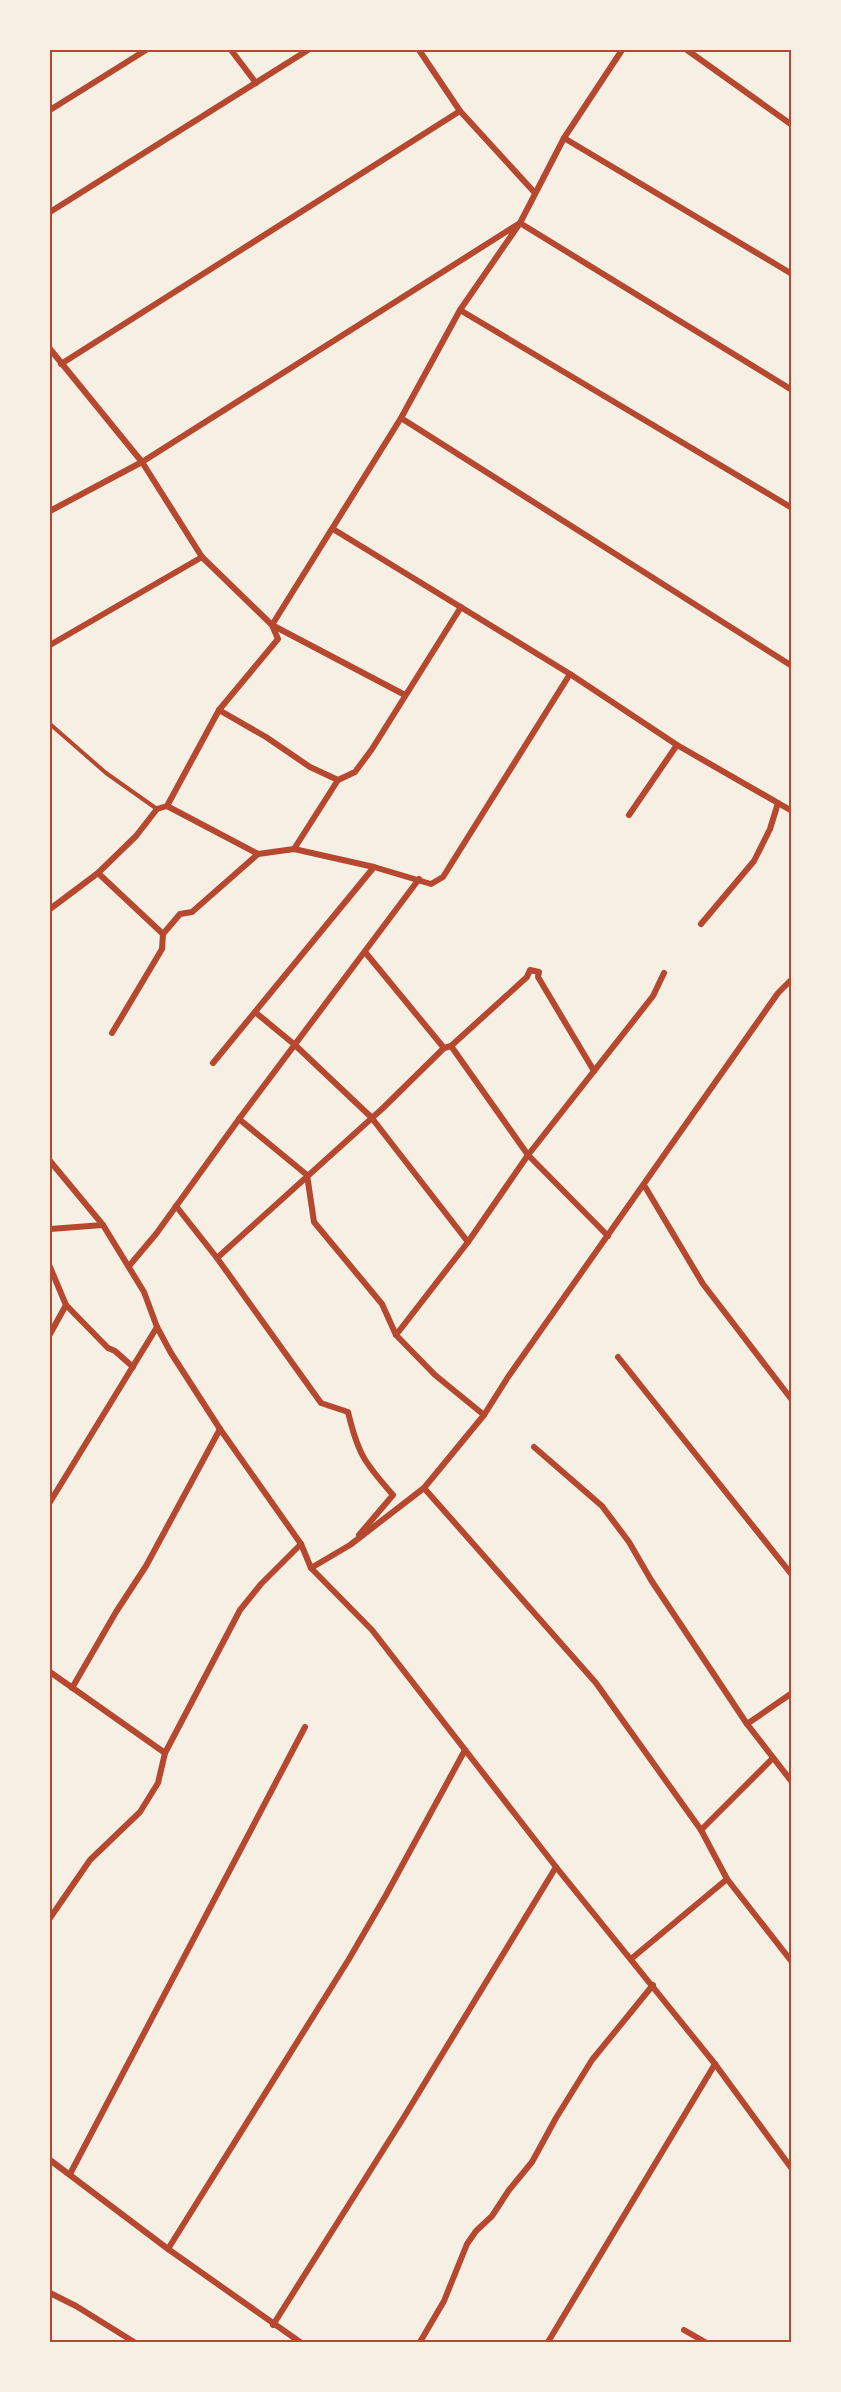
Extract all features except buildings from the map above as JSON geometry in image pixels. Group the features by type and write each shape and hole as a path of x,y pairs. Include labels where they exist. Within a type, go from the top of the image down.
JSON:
{"street":[{"path":"50,110 146,50"},
{"path":"231,50 256,83"},
{"path":"50,212 308,50"},
{"path":"419,50 460,111 535,193"},
{"path":"272,625 401,418 460,310 520,223 564,138 622,50"},
{"path":"687,50 792,125"},
{"path":"61,364 460,111"},
{"path":"564,138 792,274"},
{"path":"520,223 792,390"},
{"path":"50,511 142,462 520,223"},
{"path":"460,310 792,508"},
{"path":"50,349 52,356 142,462 202,557 272,625 405,695"},
{"path":"401,418 792,666"},
{"path":"333,529 570,674 677,745 792,811"},
{"path":"50,645 202,557"},
{"path":"294,849 338,780 355,772 461,607"},
{"path":"50,909 98,873 136,836 158,809 167,806 219,710 278,639 272,625"},
{"path":"112,1033 162,949 163,934 180,914 192,912 258,854 294,849 374,867 432,884 442,877 570,674"},
{"path":"219,710 266,737 310,767 338,780"},
{"path":"629,815 677,745"},
{"path":"701,924 754,861 770,829 778,803"},
{"path":"167,806 258,854"},
{"path":"213,1063 374,867"},
{"path":"98,873 163,934"},
{"path":"129,1266 419,879"},
{"path":"365,952 447,1047 528,1155 608,1236"},
{"path":"217,1258 447,1047 527,978 530,970 539,972 538,978 594,1071"},
{"path":"396,1335 468,1242 528,1155 653,996 664,973"},
{"path":"311,1568 350,1545 424,1488 484,1414 778,993 792,979"},
{"path":"255,1012 295,1045 371,1116 468,1242"},
{"path":"239,1119 307,1175 314,1222 382,1304 396,1335 435,1375 484,1414"},
{"path":"50,1161 91,1214 103,1225 148,1300 157,1327 171,1353 220,1429 301,1544 311,1568 372,1630 556,1867 715,2064 792,2169"},
{"path":"644,1185 704,1284 792,1400"},
{"path":"176,1206 217,1258 321,1403 348,1412 355,1442 365,1463 393,1495 350,1545"},
{"path":"50,1229 103,1225"},
{"path":"50,1267 66,1305 108,1348 115,1351 133,1367"},
{"path":"50,1334 66,1305"},
{"path":"50,1502 157,1327"},
{"path":"618,1357 792,1575"},
{"path":"72,1688 146,1566 220,1429"},
{"path":"534,1447 602,1506 629,1542 651,1580 747,1724 792,1782"},
{"path":"424,1488 596,1683 701,1830 727,1879 792,1962"},
{"path":"50,1918 90,1860 140,1812 158,1783 165,1753 240,1611 261,1584 301,1544"},
{"path":"50,1674 165,1753"},
{"path":"747,1724 792,1693"},
{"path":"70,2174 305,1727"},
{"path":"168,2249 349,1959 465,1750"},
{"path":"701,1830 773,1758"},
{"path":"273,2325 404,2117 556,1867"},
{"path":"631,1959 727,1879"},
{"path":"420,2343 444,2301 467,2244 476,2230 492,2216 509,2190 532,2162 592,2060 653,1985"},
{"path":"548,2343 715,2064"},
{"path":"50,2160 168,2249 300,2343"},
{"path":"50,2293 76,2306 134,2343"},
{"path":"684,2330 705,2343"}],"lane":[{"path":"50,724 106,773 158,809"}]}
